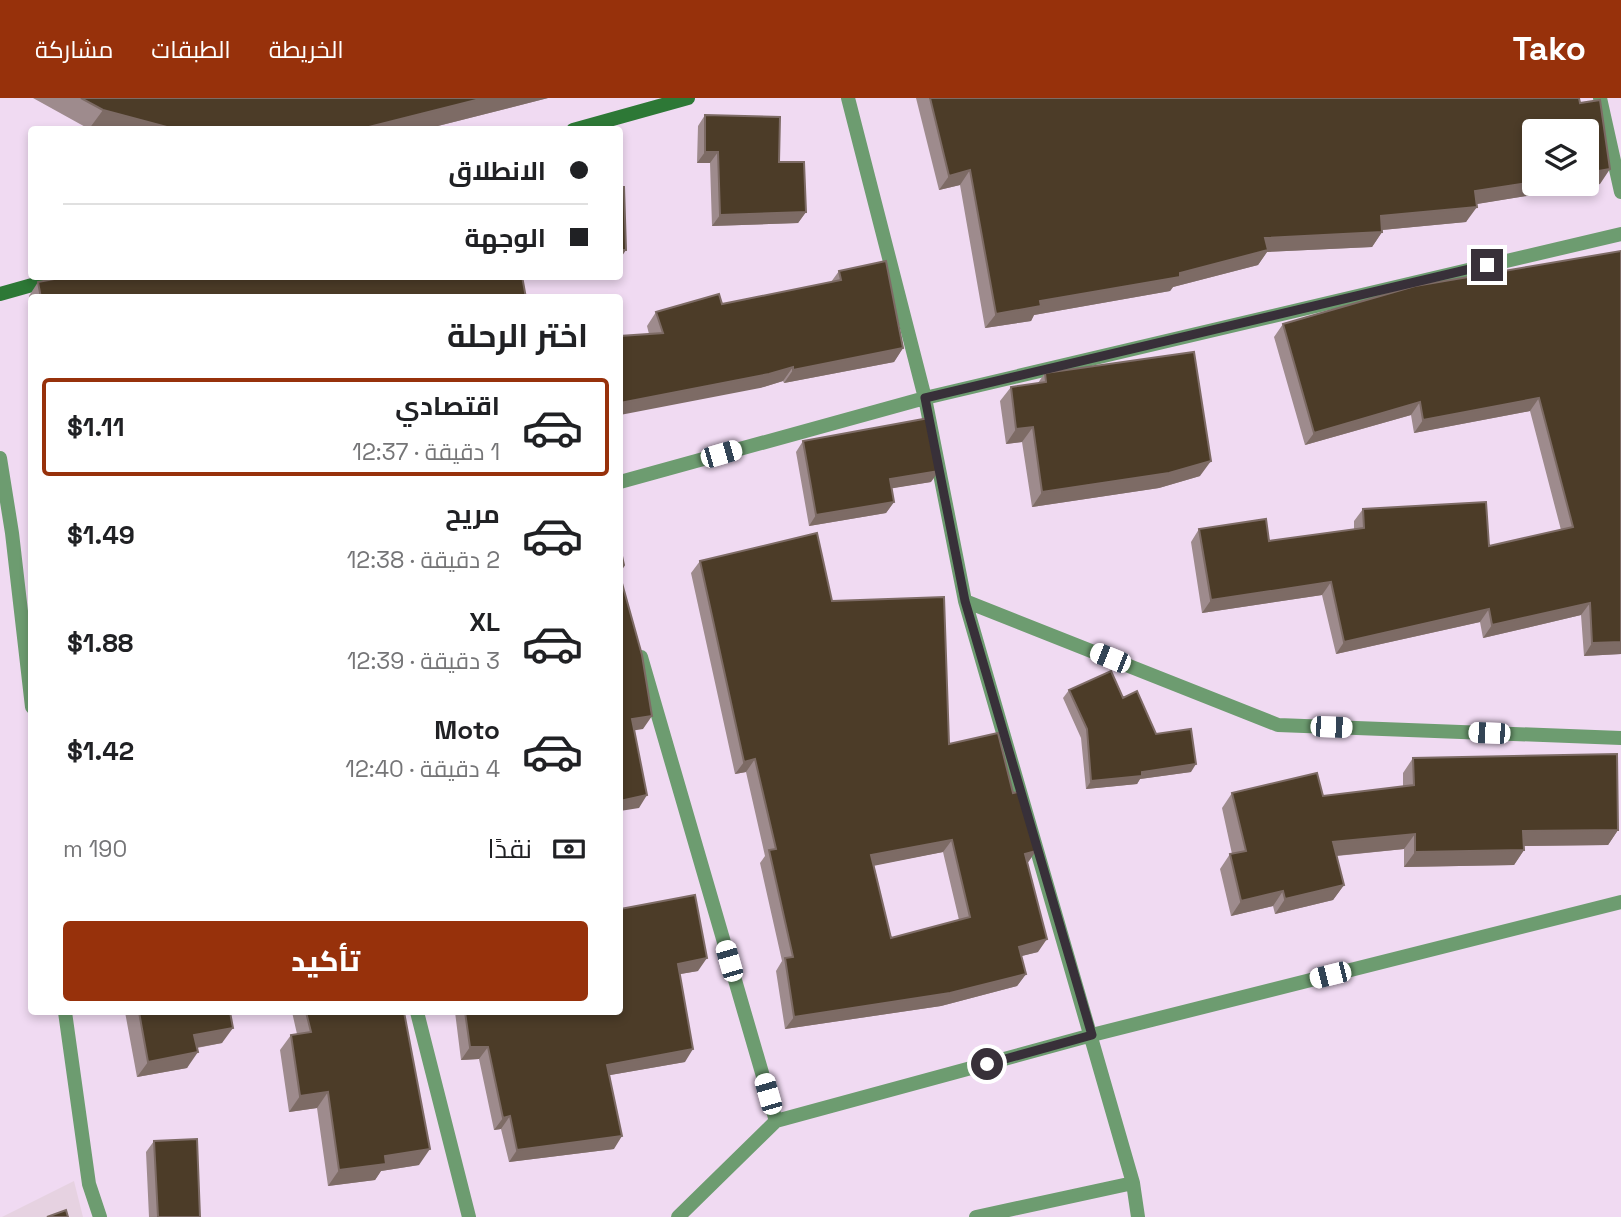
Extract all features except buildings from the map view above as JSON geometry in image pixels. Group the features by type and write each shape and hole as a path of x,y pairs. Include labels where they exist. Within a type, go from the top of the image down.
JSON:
{"main road":[{"path":"587,126 688,98"},
{"path":"0,294 50,280"}],"street":[{"path":"848,98 925,398 965,601 1092,1035 1133,1183 1138,1217"},
{"path":"1600,98 1621,192"},
{"path":"623,481 925,398 1621,234"},
{"path":"0,458 27,631"},
{"path":"965,601 1278,725 1621,738"},
{"path":"635,639 776,1121"},
{"path":"678,1217 776,1121 1092,1035 1621,902"},
{"path":"65,1015 89,1184 100,1217"},
{"path":"418,1015 469,1217"},
{"path":"976,1217 1133,1183"}],"shaded area":[{"path":"74,1181 83,1217 2,1217"}],"route":[{"path":"987,1064 1092,1035 965,601 925,398 1487,265"}]}
